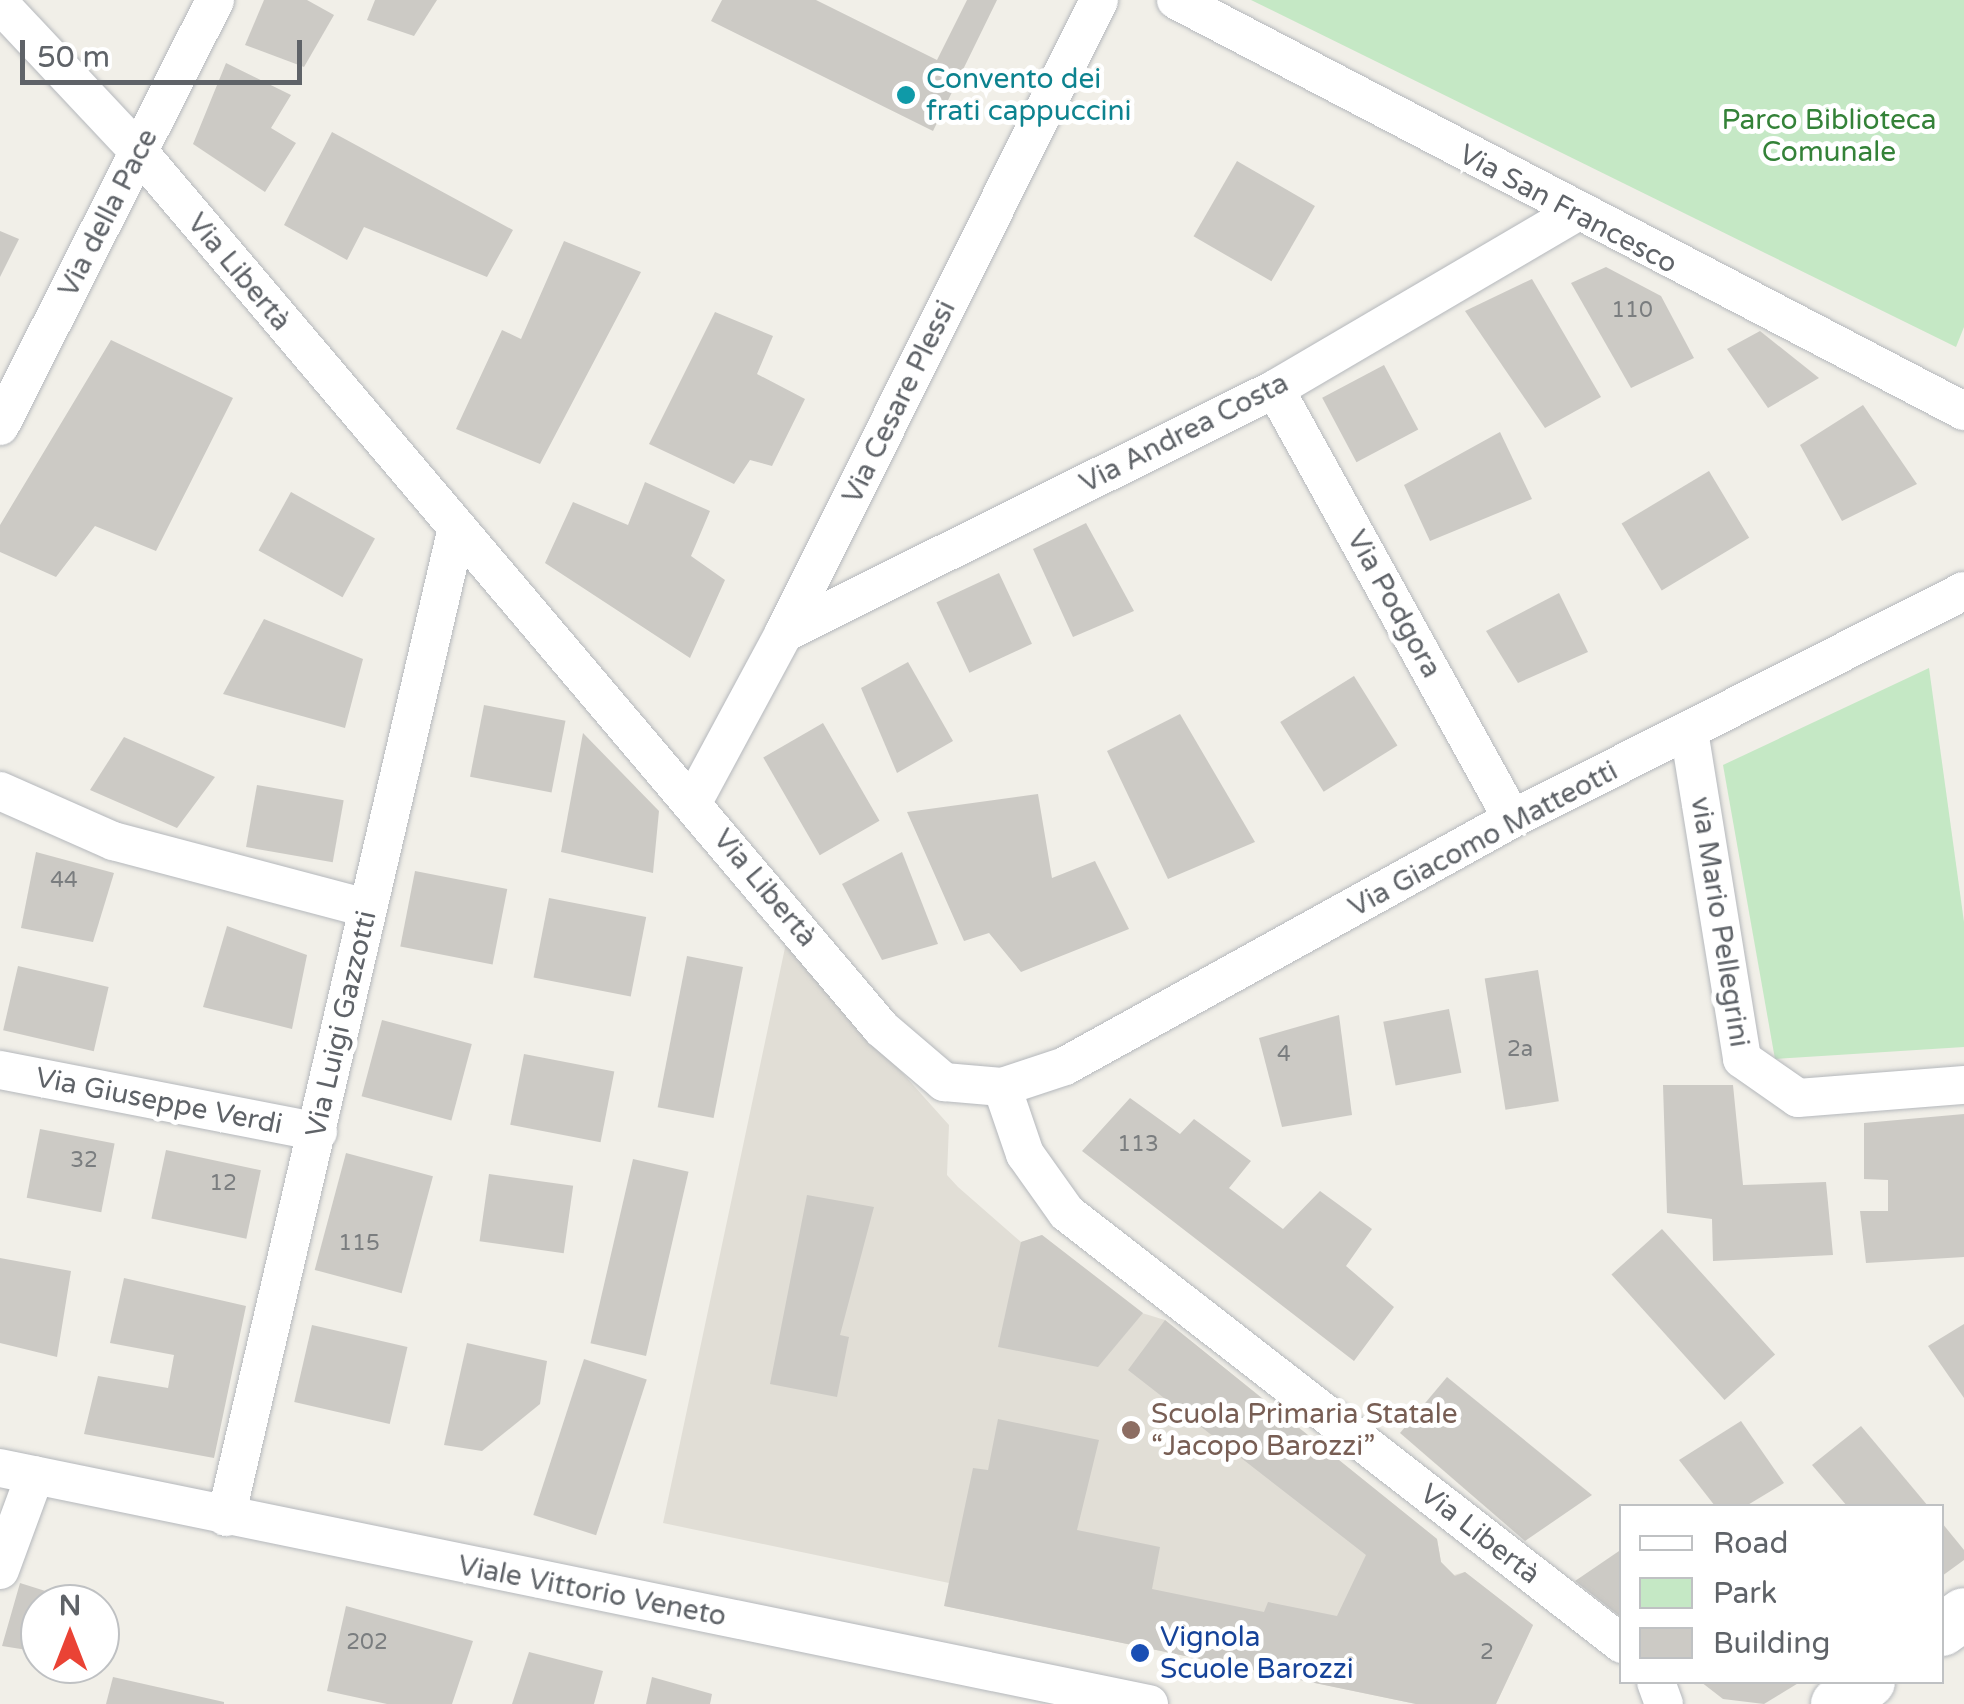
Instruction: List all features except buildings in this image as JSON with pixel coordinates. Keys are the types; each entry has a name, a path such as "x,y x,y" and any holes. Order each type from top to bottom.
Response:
{"main road":[{"path":"1838,1704 1866,1684"}],"street":[{"name":"Via della Pace","path":"4,410 215,0"},
{"name":"Via Cesare Plessi","path":"692,802 784,633 1099,0"},
{"name":"Via San Francesco","path":"1176,0 1574,213 1964,411"},
{"name":"Via Libertà","path":"0,4 139,152 456,532 904,1052 944,1082 1002,1087 1025,1154 1067,1213 1619,1642"},
{"name":"Via Andrea Costa","path":"784,633 1275,389 1574,213"},
{"name":"Via Podgora","path":"1275,389 1512,819"},
{"name":"Via Luigi Gazzotti","path":"226,1517 456,532"},
{"name":"Via Giacomo Matteotti","path":"1002,1087 1065,1066 1512,819 1964,590"},
{"name":"via Mario Pellegrini","path":"1689,731 1742,1060 1798,1098 1964,1085"},
{"path":"0,791 113,841 367,908"},
{"name":"Via Giuseppe Verdi","path":"0,1070 318,1132"},
{"name":"Viale Vittorio Veneto","path":"0,1570 17,1472 1149,1704"}],"shaded area":[{"path":"786,943 949,1125 947,1175 958,1187 1021,1242 1042,1235 1142,1313 1165,1320 1437,1539 1441,1562 1454,1575 1465,1572 1533,1625 1496,1704 1416,1704 945,1606 949,1583 663,1523"}],"green space":[{"name":"Parco Biblioteca Comunale","path":"1251,0 1964,0 1964,327 1956,347"},
{"path":"1929,668 1964,922 1964,1047 1775,1059 1723,765"}],"place":[{"name":"Convento dei frati cappuccini","path":"906,95"},
{"name":"Scuola Primaria Statale “Jacopo Barozzi”","path":"1131,1430"},
{"name":"Vignola Scuole Barozzi","path":"1140,1653"}]}
